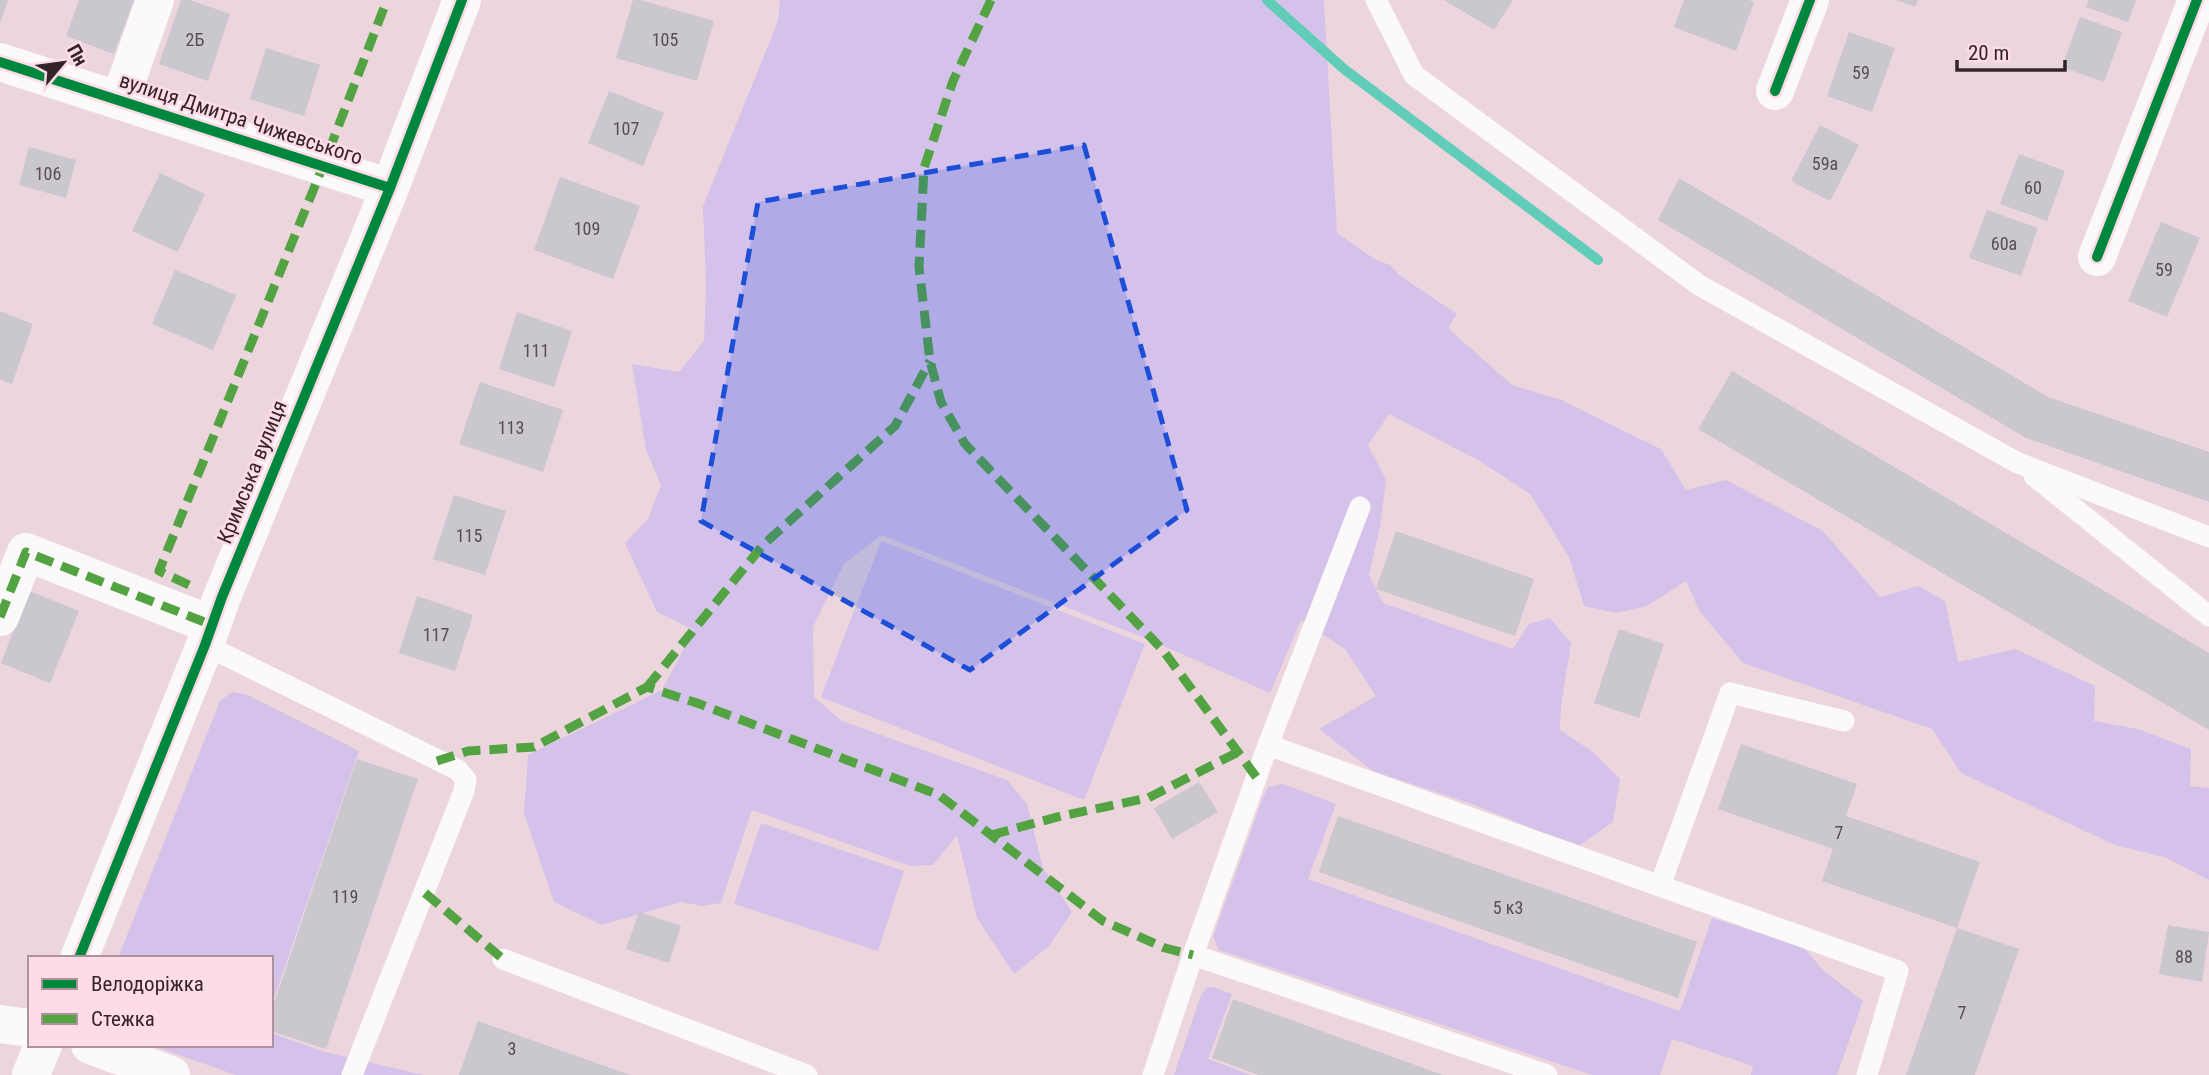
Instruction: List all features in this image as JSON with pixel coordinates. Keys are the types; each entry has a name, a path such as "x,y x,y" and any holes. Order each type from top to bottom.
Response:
{"street":[{"path":"120,100 155,0"},
{"name":"Кримська вулиця","path":"80,956 222,597 390,188 461,0"},
{"path":"1775,91 1810,0"},
{"path":"2097,257 2197,0"},
{"name":"вулиця Дмитра Чижевського","path":"0,62 390,188"},
{"path":"0,617 26,552 208,635"},
{"path":"0,1024 28,1028"},
{"path":"31,1075 42,1047"},
{"path":"95,1047 171,1075"}],"lane":[{"path":"1376,0 1414,75 1699,285 2016,462 2209,537"},
{"path":"2016,462 2209,615"},
{"path":"1153,1075 1268,746 1360,507"},
{"path":"208,635 458,771 466,780 352,1075"},
{"path":"1660,886 1730,693 1844,721"},
{"path":"1268,746 1898,971 1867,1075"},
{"path":"1193,955 1547,1075"},
{"path":"503,959 807,1075"}],"highlighted area":[{"path":"1084,145 1187,510 970,670 701,521 758,202"}],"shaded area":[{"path":"780,0 1324,0 1337,233 1376,260 1390,265 1399,275 1457,314 1448,328 1512,385 1561,400 1661,449 1686,490 1726,480 1823,531 1880,597 1918,586 1945,601 1958,662 2015,649 2095,686 2094,721 2138,729 2191,749 2190,786 2209,788 2209,880 2167,858 2115,845 1961,773 1932,729 1743,663 1700,612 1686,581 1647,606 1616,613 1584,606 1569,557 1530,494 1480,461 1389,414 1368,445 1386,480 1380,527 1369,575 1383,603 1513,649 1529,624 1550,618 1571,643 1560,730 1593,752 1620,779 1613,822 1580,845 1475,805 1373,771 1319,729 1376,696 1345,649 1301,620 1270,693 1150,640 881,535 844,564 813,627 814,697 842,721 1007,780 1027,804 1043,868 1072,912 1049,946 1014,974 977,918 957,835 933,865 910,866 752,810 721,903 702,906 681,902 602,925 554,902 524,814 528,755 662,690 694,630 657,612 625,543 648,519 661,485 646,450 632,364 679,372 704,341 706,285 703,206 778,21"},
{"path":"881,541 1145,644 1084,800 821,697"},
{"path":"232,692 245,694 359,751 273,1001 273,956 119,956 220,701"},
{"path":"1283,784 1336,804 1308,879 1680,1011 1712,918 1803,947 1825,972 1863,1001 1837,1075 1751,1075 1753,1066 1672,1039 1660,1075 1592,1075 1219,950 1213,937 1262,800 1268,787"},
{"path":"761,823 904,871 878,951 734,904"},
{"path":"1213,987 1232,994 1208,1059 1251,1075 1174,1075 1201,995 1206,988"},
{"path":"273,1034 325,1052 423,1075 236,1075 157,1047 273,1047"}],"building":[{"path":"0,0 8,0 0,23"},
{"path":"79,0 134,0 114,54 66,36"},
{"path":"181,0 190,0 230,14 208,81 159,64"},
{"path":"633,0 714,21 697,81 616,58"},
{"path":"1444,0 1513,0 1494,30"},
{"path":"1684,0 1754,2 1736,51 1674,27"},
{"path":"1896,0 1918,0 1915,7"},
{"path":"2089,0 2136,0 2128,22 2086,7"},
{"path":"2080,17 2122,32 2104,82 2062,67"},
{"path":"1849,32 1895,48 1872,112 1827,96"},
{"path":"266,48 320,65 304,116 250,99"},
{"path":"609,91 664,113 643,166 588,143"},
{"path":"1820,125 1859,145 1830,201 1791,181"},
{"path":"29,147 76,160 66,198 19,185"},
{"path":"2019,154 2065,171 2047,221 2000,204"},
{"path":"160,173 205,194 178,252 132,231"},
{"path":"560,177 640,206 613,279 534,250"},
{"path":"1679,178 2048,397 2209,452 2209,502 2026,438 1658,220"},
{"path":"1987,210 2038,228 2021,276 1969,258"},
{"path":"2161,222 2200,238 2167,317 2128,301"},
{"path":"175,270 236,295 213,350 152,324"},
{"path":"0,311 33,324 12,384 0,379"},
{"path":"517,312 572,331 554,387 499,369"},
{"path":"1732,371 2209,653 2209,730 1698,429"},
{"path":"480,382 563,410 543,472 459,444"},
{"path":"454,495 506,511 485,575 433,559"},
{"path":"1396,531 1534,579 1515,636 1376,589"},
{"path":"29,591 79,611 50,683 1,663"},
{"path":"417,596 473,615 455,671 399,653"},
{"path":"1619,629 1664,644 1639,718 1594,703"},
{"path":"1741,744 1857,784 1846,816 1980,862 1957,928 1822,881 1833,849 1718,809"},
{"path":"357,759 418,779 326,1049 273,1032 273,1006"},
{"path":"1199,782 1218,812 1172,839 1154,808"},
{"path":"1338,816 1697,942 1678,998 1319,872"},
{"path":"639,912 681,926 669,963 626,949"},
{"path":"2168,925 2209,932 2202,982 2159,974"},
{"path":"1957,928 2019,949 1975,1075 1906,1075"},
{"path":"1233,999 1443,1075 1259,1075 1212,1058"},
{"path":"478,1021 630,1075 459,1075"}],"waterway":[{"path":"1267,0 1344,69 1598,260"}],"marked path":[{"path":"189,585 159,571 323,166 387,0"},
{"path":"991,0 953,81 924,168 919,267 930,361 941,402 965,444 1162,649 1257,778"},
{"path":"647,687 763,545 895,426 930,361"},
{"path":"0,617 26,552 212,625"},
{"path":"437,761 468,751 534,747 647,687 697,703 939,795 1103,921 1165,948 1193,955"},
{"path":"991,835 1061,816 1148,798 1238,752"},
{"path":"425,893 503,959"}],"cycle path":[{"path":"80,956 222,597 390,188 462,0"},
{"path":"1775,91 1810,0"},
{"path":"2097,257 2197,0"},
{"path":"0,62 390,188"}]}
